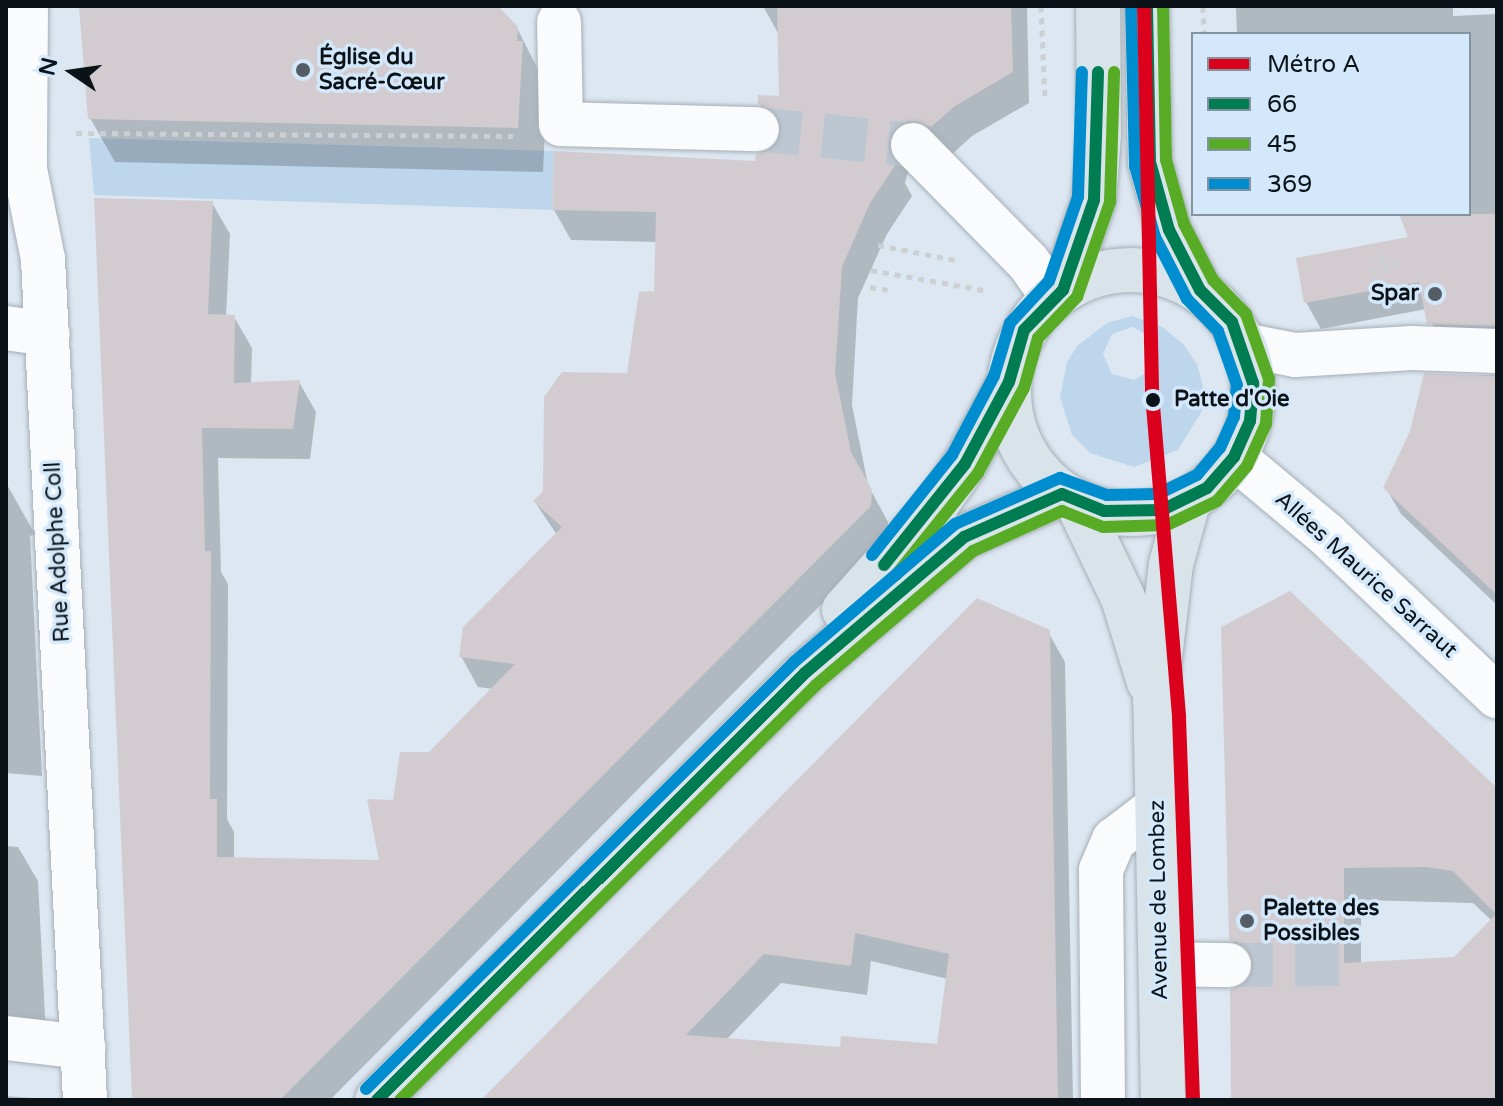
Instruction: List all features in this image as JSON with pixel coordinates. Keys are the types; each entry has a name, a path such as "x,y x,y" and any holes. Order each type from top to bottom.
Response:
{"main road":[{"path":"1058,293 1094,200 1099,135 1098,6"},
{"path":"1009,382 1010,414 1020,445 1038,472 1069,498 1134,514 1189,499 1222,474 1234,457 1250,421 1253,383 1244,345 1232,322 1200,290 1169,230 1150,162 1147,6"},
{"path":"805,673 826,631 933,510 965,464 1009,382 1024,330 1058,293 1094,274 1128,269 1162,273 1200,290"},
{"path":"377,1100 805,673 964,537 1069,498"},
{"name":"Avenue de Lombez","path":"1069,498 1123,598 1155,700"},
{"name":"Avenue de Lombez","path":"1163,1100 1155,700 1171,564 1189,499"}],"street":[{"name":"Rue Adolphe Coll","path":"26,6 25,169 43,259 27,331 85,1100"},
{"path":"559,22 561,124 757,129"},
{"path":"913,145 1058,293"},
{"path":"1244,345 1295,355 1412,348 1497,351"},
{"name":"Allées Maurice Sarraut","path":"1234,457 1326,534 1497,696"},
{"path":"1103,1100 1101,870 1114,840 1157,807"},
{"path":"1162,964 1229,965"},
{"path":"6,1038 83,1047"}],"path":[{"path":"1203,6 1204,32"},
{"path":"71,135 87,130 511,136 544,133 561,124"},
{"path":"878,245 956,260"},
{"path":"1368,256 1397,263"},
{"path":"1371,268 1397,263"},
{"path":"1372,278 1397,263"},
{"path":"871,270 993,291"},
{"path":"870,287 888,290"}],"shaded area":[{"path":"89,138 554,151 552,210 94,195"},
{"path":"1132,316 1162,327 1184,345 1197,364 1203,387 1202,411 1178,450 1134,467 1090,453 1072,435 1060,397 1067,362 1077,346 1107,323","holes":["1132,327 1152,337 1156,348 1152,369 1134,380 1112,374 1103,354 1112,334"]}],"building":[{"name":"Église du Sacré-Cœur","path":"79,6 498,6 518,27 517,41 523,41 518,128 88,119"},
{"path":"777,6 1011,6 1013,72 955,106 931,127 908,121 895,128 889,150 896,164 870,203 842,267 835,373 851,452 872,490 871,506 280,1100 132,1100 94,198 213,201 208,314 235,315 234,383 300,380 293,429 202,428 205,551 211,551 210,799 217,799 217,857 379,860 367,799 393,800 400,752 429,752 515,664 459,657 463,627 562,527 533,501 543,491 544,397 562,372 627,373 639,292 654,291 656,212 552,210 554,151 755,161 756,154 778,143 782,130 778,116 758,104 758,95 779,96"},
{"path":"1497,214 1497,326 1427,324 1419,282 1304,303 1296,258 1408,237 1400,216"},
{"path":"1424,373 1497,376 1497,595 1383,488 1410,431"},
{"path":"1290,591 1497,788 1497,1100 1231,1100 1230,990 1250,978 1254,965 1242,944 1229,940 1221,627","holes":["1426,867 1453,871 1496,914 1454,957 1344,963 1344,868"]},
{"path":"977,598 1050,630 1058,1100 481,1100","holes":["855,933 949,954 937,1044 841,1036 840,1047 686,1035 764,954 851,966"]}],"tunnel":[{"path":"757,129 913,145"},
{"path":"1229,965 1344,964"}],"metro line":[{"name":"A","path":"1144,6 1152,394 1179,718 1193,1100"}],"transit line":[{"name":"369","path":"366,1089 794,662 955,524 1060,478 1107,495 1158,494 1197,475 1220,448 1234,417 1237,385 1218,331 1187,299 1155,237 1135,166 1131,6"},
{"name":"66","path":"377,1100 805,673 964,537 1062,494 1104,511 1162,510 1207,488 1234,457 1250,421 1253,383 1232,322 1200,290 1169,230 1150,162 1147,6"},
{"name":"45","path":"400,1100 816,685 973,551 1062,511 1103,527 1167,525 1217,501 1247,466 1266,424 1269,379 1246,314 1213,280 1184,224 1166,160 1163,6"},
{"name":"369","path":"872,555 952,455 994,376 1010,323 1049,281 1078,197 1082,72"},
{"name":"66","path":"884,565 965,464 1009,382 1024,330 1063,290 1094,200 1098,72"},
{"name":"45","path":"896,575 978,473 1024,388 1038,338 1077,297 1110,202 1114,72"}],"place":[{"name":"Église du Sacré-Cœur","path":"303,70"},
{"name":"Spar","path":"1435,294"},
{"name":"Patte d'Oie","path":"1153,400"},
{"name":"Palette des Possibles","path":"1247,921"}]}
